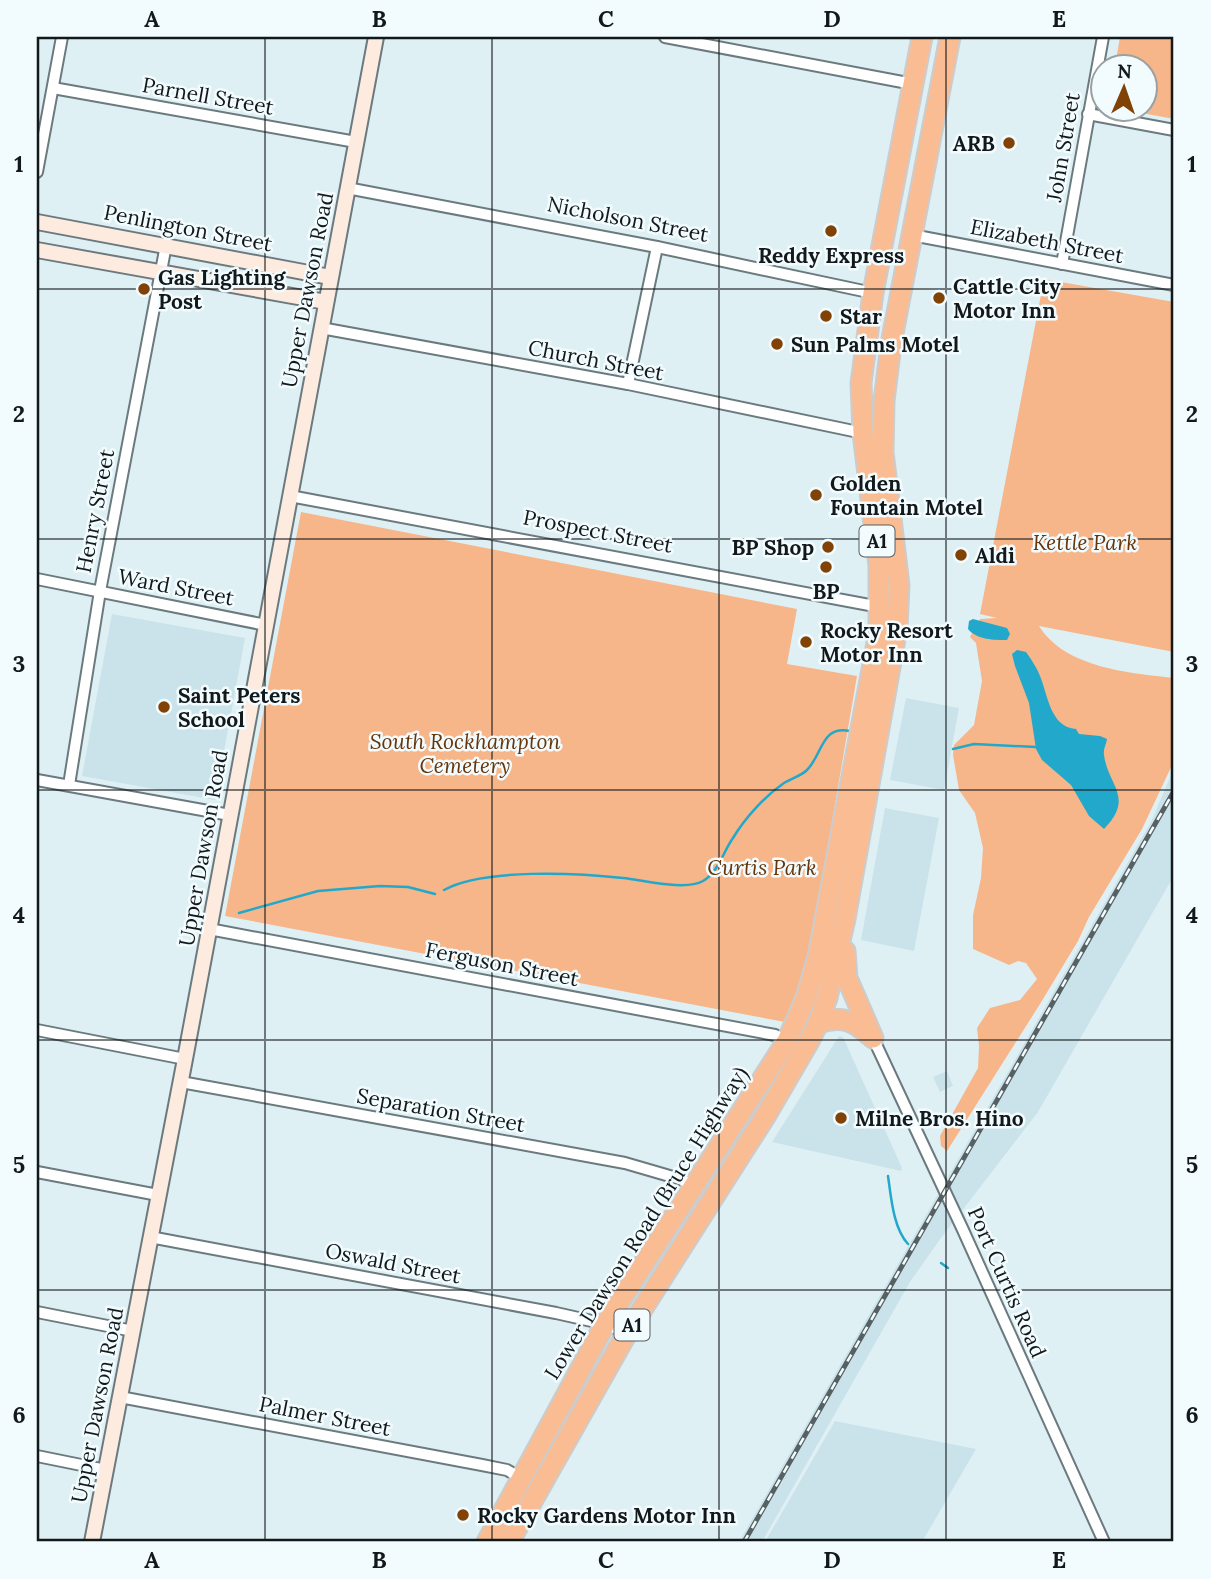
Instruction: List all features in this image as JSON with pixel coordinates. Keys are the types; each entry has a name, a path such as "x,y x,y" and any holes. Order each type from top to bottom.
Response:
{"highway":[{"name":"A1","path":"787,1041 806,998 818,957 875,657 890,609 877,542 863,433 861,383 873,293 922,37"},
{"name":"A1","path":"818,1023 832,978 845,919 887,695 890,609 898,562 882,433 891,344 950,37"},
{"name":"Nicholson Street","path":"873,293 900,299"},
{"path":"845,919 847,978 873,1038"},
{"path":"818,1023 832,1019 849,1020 873,1038"},
{"name":"Lower Dawson Road (Bruce Highway)","path":"509,1542 627,1333 744,1150 818,1023"},
{"name":"Lower Dawson Road (Bruce Highway)","path":"486,1542 605,1324 787,1041"}],"street":[{"path":"37,172 62,37"},
{"name":"Upper Dawson Road","path":"92,1542 181,1082 376,37"},
{"path":"665,37 913,84"},
{"name":"Parnell Street","path":"53,88 356,142"},
{"name":"John Street","path":"1062,264 1088,114"},
{"path":"1131,122 1174,130"},
{"name":"Nicholson Street","path":"347,188 657,247 873,293"},
{"name":"Penlington Street","path":"37,222 330,277"},
{"name":"Elizabeth Street","path":"912,234 1174,285"},
{"name":"Henry Street","path":"69,785 100,592 166,245"},
{"path":"628,384 657,247"},
{"path":"37,250 326,302"},
{"name":"Church Street","path":"321,328 628,384 863,433"},
{"name":"Prospect Street","path":"290,496 890,609"},
{"name":"Ward Street","path":"37,579 265,625"},
{"path":"37,780 230,815"},
{"name":"Ferguson Street","path":"209,929 763,1033 787,1041"},
{"path":"37,1030 185,1059"},
{"name":"Port Curtis Road","path":"873,1038 1104,1542"},
{"name":"Separation Street","path":"181,1082 625,1163 692,1185"},
{"path":"37,1172 158,1195"},
{"name":"Oswald Street","path":"150,1237 556,1312 605,1324 627,1333"},
{"path":"37,1312 133,1331"},
{"path":"1040,1401 1052,1396"},
{"name":"Palmer Street","path":"120,1397 507,1470 521,1478"},
{"path":"37,1456 106,1469"}],"shaded area":[{"name":"Saint Peters School","path":"112,614 245,638 215,800 82,776"},
{"path":"906,698 959,708 944,790 890,780"},
{"path":"1174,768 1174,880 1172,879 1038,1112 910,1282 762,1542 739,1542 1151,822"},
{"path":"885,808 939,818 914,951 861,940"},
{"path":"839,1036 843,1037 902,1168 901,1171 772,1142"},
{"path":"947,1071 953,1086 940,1092 933,1077"},
{"path":"835,1421 976,1449 922,1542 765,1542"}],"green space":[{"path":"1120,37 1174,37 1174,119 1158,116 1158,52 1117,52"},
{"name":"Kettle Park","path":"1044,279 1174,302 1174,652 1039,626 1050,640 1082,660 1138,674 1174,678 1174,761 1142,829 1089,917 1078,941 947,1151 941,1146 940,1136 978,1068 977,1028 990,1008 1020,1000 1037,979 1026,963 1018,961 1009,965 973,949 973,915 981,878 983,848 975,813 959,790 953,755 954,745 974,725 982,681 976,643 970,637 980,619 997,618 980,614"},
{"name":"South Rockhampton Cemetery","path":"301,512 797,609 787,664 857,676 807,968 785,1022 225,916"}],"water":[{"path":"973,619 1007,628 1010,634 1007,640 986,639 972,633 968,629 969,621"},
{"path":"1017,650 1026,652 1034,664 1051,709 1061,723 1076,729 1079,734 1107,739 1104,749 1106,766 1119,800 1113,818 1104,829 1089,816 1071,785 1042,760 1036,749 1029,703 1012,654"}],"waterway":[{"path":"444,890 482,878 531,874 604,876 675,885 703,881 717,867 729,843 749,815 777,788 807,770 828,736 840,730 850,731"},
{"path":"953,749 974,744 1036,747"},
{"path":"239,913 318,891 380,886 408,887 435,894"},
{"path":"888,1176 896,1221 908,1244"},
{"path":"941,1263 948,1268"}],"railway":[{"path":"744,1542 1174,791"}],"place":[{"name":"ARB","path":"1009,143"},
{"name":"Reddy Express","path":"831,231"},
{"name":"Gas Lighting Post","path":"144,289"},
{"name":"Cattle City Motor Inn","path":"939,298"},
{"name":"Star","path":"826,316"},
{"name":"Sun Palms Motel","path":"777,344"},
{"name":"Golden Fountain Motel","path":"816,495"},
{"name":"BP Shop","path":"828,547"},
{"name":"Aldi","path":"961,555"},
{"name":"BP","path":"826,567"},
{"name":"Rocky Resort Motor Inn","path":"806,642"},
{"name":"Saint Peters School","path":"164,707"},
{"name":"Milne Bros. Hino","path":"841,1118"},
{"name":"Rocky Gardens Motor Inn","path":"463,1515"}],"park label":[{"name":"Curtis Park","path":"762,867"}]}
